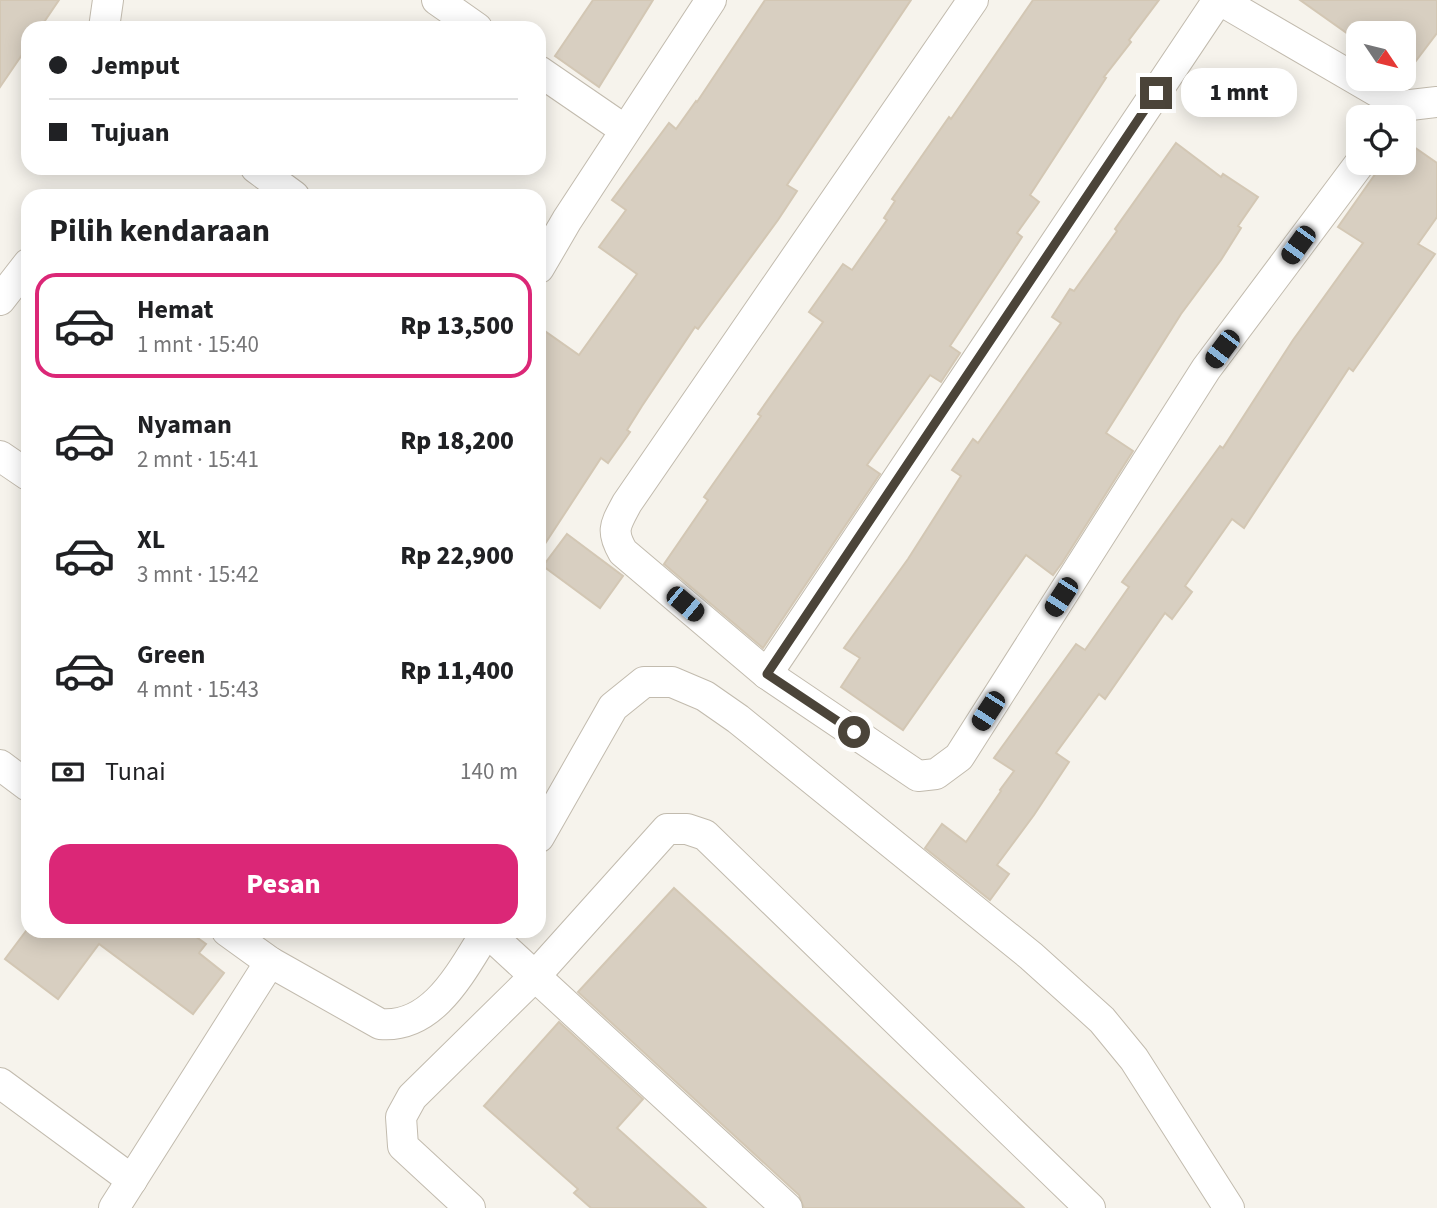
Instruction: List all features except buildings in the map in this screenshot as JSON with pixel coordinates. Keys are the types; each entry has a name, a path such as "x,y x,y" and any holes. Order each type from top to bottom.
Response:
{"street":[{"path":"105,21 108,0"},
{"path":"436,0 467,21"},
{"path":"546,257 711,0"},
{"path":"973,0 627,503 615,526 616,540 623,552 767,674 918,776 936,774 959,757 1206,369 1351,175"},
{"path":"767,674 1219,0 1387,105"},
{"path":"546,76 625,130"},
{"path":"1416,107 1437,102"},
{"path":"266,175 284,189"},
{"path":"0,300 21,273"},
{"path":"0,456 21,470"},
{"path":"546,825 613,707 644,682 672,682 705,696 738,719 971,906 1102,1020 1134,1059 1229,1208"},
{"path":"0,765 21,781"},
{"path":"470,1208 403,1146 401,1117 412,1097 535,976 667,829 687,829 705,835 1090,1208"},
{"path":"237,938 270,962 380,1024 395,1025 433,1007 451,986 482,938"},
{"path":"494,938 787,1208"},
{"path":"114,1208 270,962"},
{"path":"0,1083 132,1180"}],"route":[{"path":"854,732 767,674 1156,93"}]}
